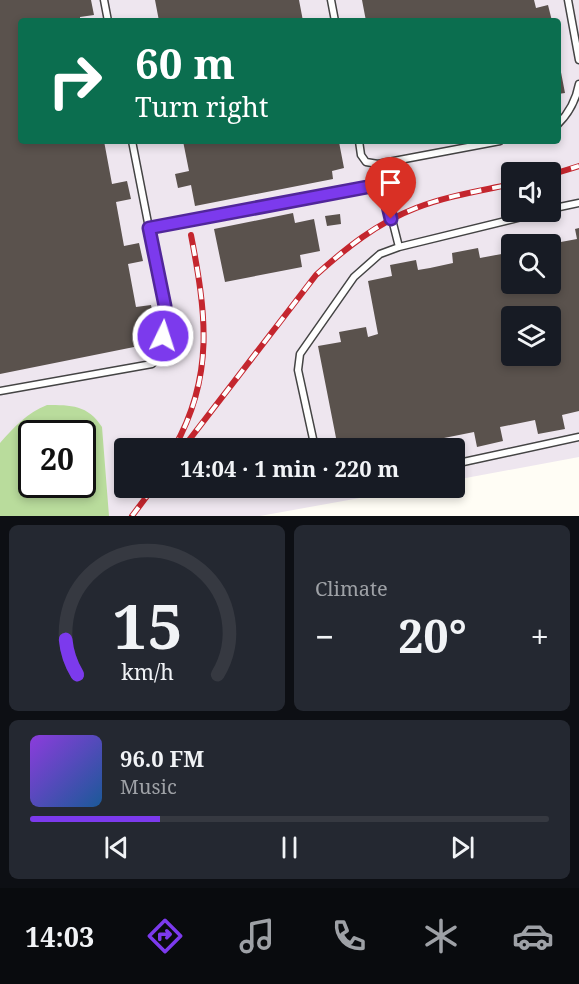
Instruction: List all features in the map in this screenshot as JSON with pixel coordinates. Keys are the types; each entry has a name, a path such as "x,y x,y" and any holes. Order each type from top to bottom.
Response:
{"lane":[{"path":"104,0 107,18"},
{"path":"331,0 334,18"},
{"path":"568,0 579,60"},
{"path":"561,120 570,109 579,84"},
{"path":"0,391 152,364 162,356 165,306 133,144"},
{"path":"359,144 361,155 366,162 378,164 484,144"},
{"path":"378,164 399,247"},
{"path":"149,228 383,184"},
{"path":"561,207 579,203"},
{"path":"313,438 298,370 300,354 354,278 380,254 399,247 501,222"},
{"path":"465,462 579,437"}],"shaded area":[{"path":"0,0 579,0 579,457 465,478 465,438 114,438 114,498 360,498 260,516 62,516 0,492"}],"green space":[{"path":"47,405 64,405 85,410 97,420 102,427 109,516 0,516 0,443 18,424 18,498 96,498 96,420 22,420"}],"building":[{"path":"0,0 91,0 94,15 80,18 18,18 18,144 105,144 112,184 127,181 131,199 116,202 124,246 139,243 143,261 128,264 136,307 151,305 155,323 140,325 144,345 0,374"},
{"path":"155,0 299,0 302,18 158,18"},
{"path":"362,0 534,0 536,8 548,5 551,18 365,18"},
{"path":"561,72 565,93 561,94"},
{"path":"184,144 339,144 344,168 332,171 333,179 195,206 191,185 178,188 175,174 189,171"},
{"path":"293,213 295,223 314,219 320,251 300,255 302,267 225,282 214,229"},
{"path":"340,214 341,224 327,226 325,216"},
{"path":"579,228 579,411 562,415 565,429 538,434 535,420 500,427 503,441 477,447 474,432 444,438 336,438 318,346 341,342 339,332 366,327 368,337 378,334 368,281 392,276 390,265 416,260 418,270 430,268 453,263 452,253 478,248 480,258 501,254 501,294 561,294 561,242 577,239 575,229"}],"railway":[{"path":"561,172 579,166"},
{"path":"191,438 316,275 339,255 388,221 416,208 451,197 501,186"},
{"path":"179,438 196,395 204,343 200,291 191,235"},
{"path":"132,516 146,498"}],"route":[{"path":"163,336 165,306 149,228 383,184 391,219"}]}
